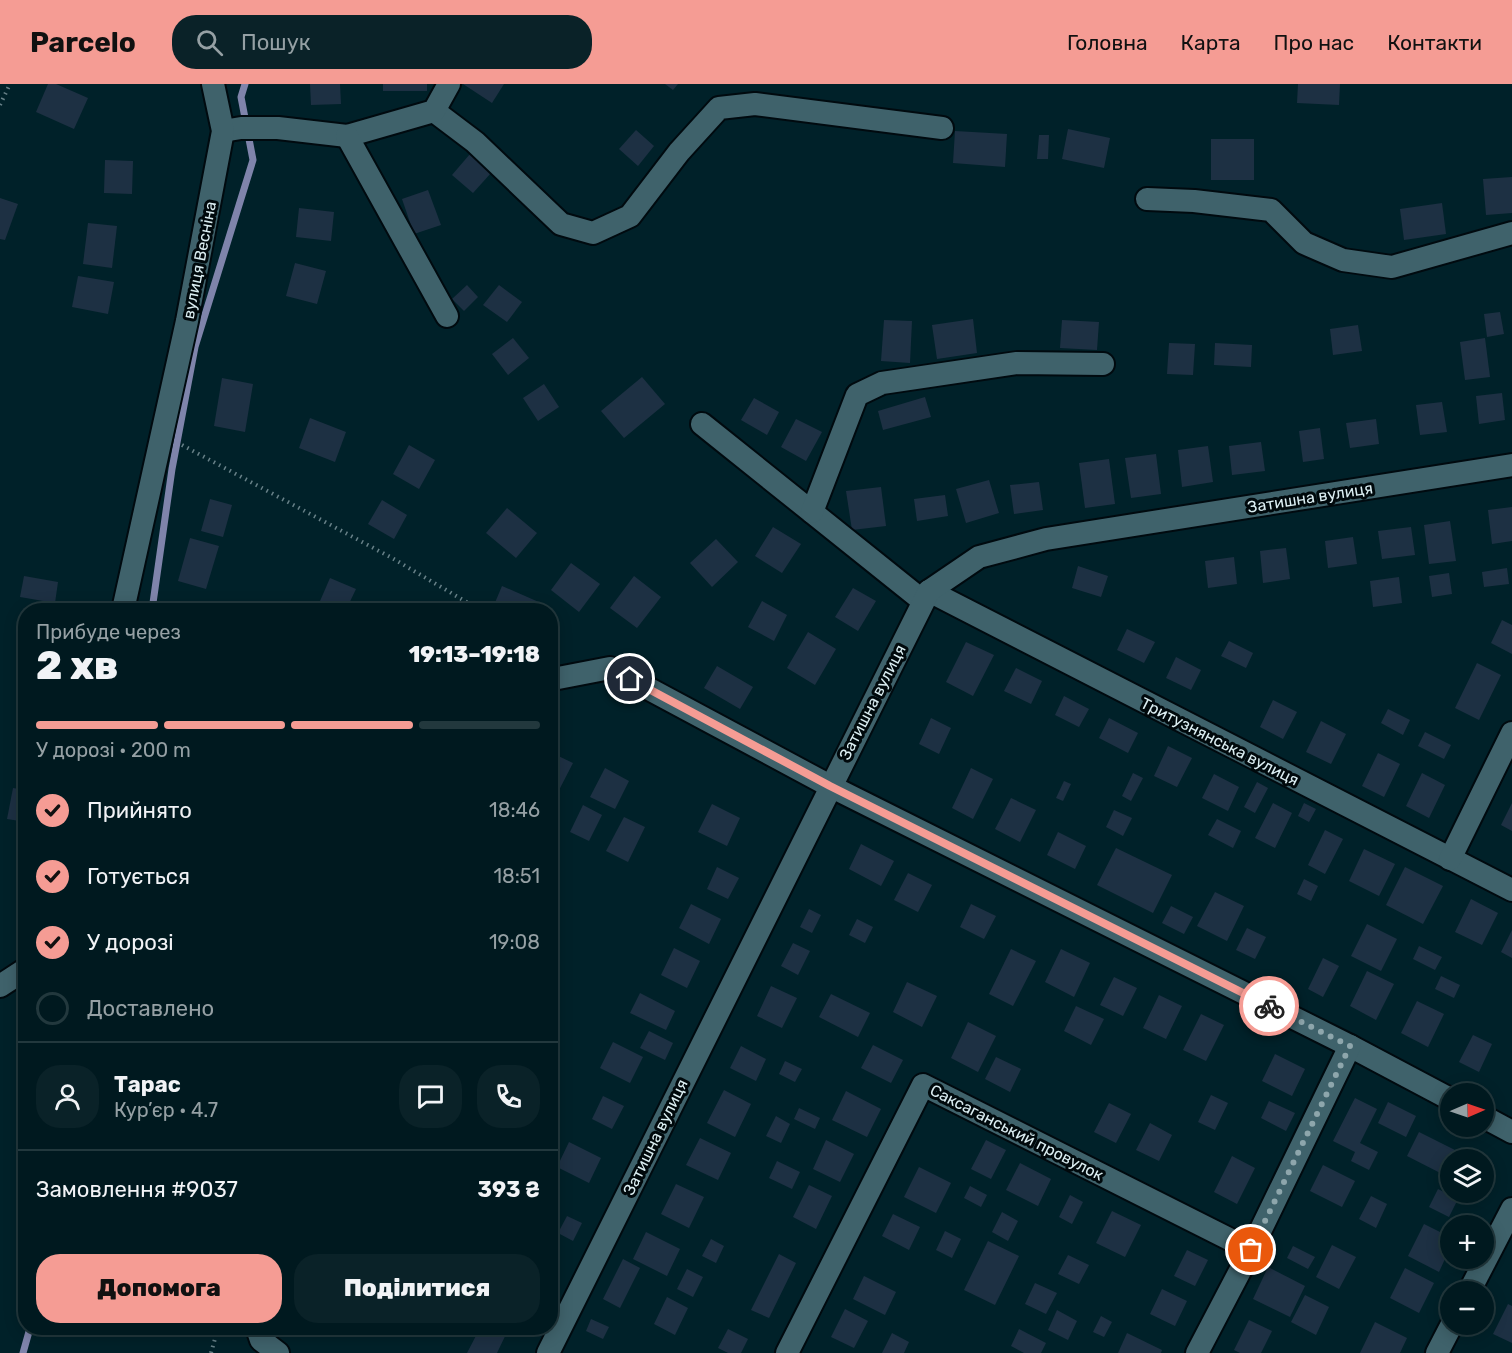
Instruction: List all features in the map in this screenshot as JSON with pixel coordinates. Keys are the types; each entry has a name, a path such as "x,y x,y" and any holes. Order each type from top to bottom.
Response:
{"street":[{"name":"вулиця Весніна","path":"125,603 232,130 213,84"},
{"path":"232,130 278,128 347,136 434,111 449,84"},
{"path":"434,111 475,142 561,224 593,233 630,216 718,108 755,104 942,128"},
{"path":"347,136 447,316"},
{"path":"1147,199 1194,201 1271,210 1304,243 1343,260 1392,267 1512,233"},
{"path":"812,512 857,395 882,383 1017,363 1103,364"},
{"name":"Тритузнянська вулиця","path":"702,424 812,512 926,596 1512,890"},
{"name":"Затишна вулиця","path":"558,1333 926,596 979,557 1046,539 1512,465"},
{"path":"558,678 610,668 830,786 1350,1046 1440,1094"},
{"path":"1450,859 1512,733"},
{"path":"0,986 18,974"},
{"path":"1197,1353 1251,1250 1350,1046"},
{"name":"Саксаганський провулок","path":"787,1353 923,1085 1251,1250"},
{"path":"1494,1122 1512,1132"},
{"path":"1475,1281 1512,1209"},
{"path":"259,1335 261,1340 278,1353"},
{"name":"Затишна вулиця","path":"548,1353 557,1335"},
{"path":"1437,1353 1446,1335"}],"path":[{"path":"0,105 10,84"},
{"path":"192,450 392,558 468,603"},
{"path":"211,1353 216,1335"}],"building":[{"path":"48,84 56,84 88,98 74,129 36,112"},
{"path":"310,84 340,84 341,104 311,105"},
{"path":"383,84 427,84 427,91 383,91"},
{"path":"463,84 504,84 492,103"},
{"path":"665,84 678,84 673,90"},
{"path":"1298,84 1340,84 1339,105 1297,103"},
{"path":"1068,129 1110,138 1104,168 1062,159"},
{"path":"636,130 654,146 638,166 619,149"},
{"path":"955,131 1007,134 1005,167 953,163"},
{"path":"1039,135 1049,135 1048,159 1037,159"},
{"path":"1211,139 1254,139 1254,180 1211,180"},
{"path":"470,154 491,173 473,193 452,175"},
{"path":"105,160 133,161 132,194 104,193"},
{"path":"1512,177 1512,213 1486,215 1483,179"},
{"path":"428,190 441,225 414,234 402,199"},
{"path":"0,198 18,204 5,240 0,239"},
{"path":"1442,203 1446,234 1404,240 1400,209"},
{"path":"299,208 334,212 331,241 296,237"},
{"path":"88,223 117,226 112,268 83,264"},
{"path":"295,263 326,271 317,304 286,296"},
{"path":"78,276 114,282 108,314 72,307"},
{"path":"467,285 478,297 464,311 452,299"},
{"path":"499,285 522,302 507,322 483,305"},
{"path":"1500,312 1504,334 1487,337 1484,314"},
{"path":"973,319 977,353 937,359 932,325"},
{"path":"884,320 912,321 910,363 881,361"},
{"path":"1062,320 1099,322 1097,350 1060,348"},
{"path":"1358,325 1362,351 1333,355 1330,329"},
{"path":"513,338 529,358 508,375 492,354"},
{"path":"1485,338 1490,377 1465,380 1460,342"},
{"path":"1169,343 1195,344 1193,375 1167,374"},
{"path":"1215,343 1252,345 1251,367 1214,365"},
{"path":"642,377 665,404 624,438 601,411"},
{"path":"222,378 253,384 245,432 214,426"},
{"path":"544,384 559,407 538,421 523,398"},
{"path":"1502,393 1505,420 1479,424 1476,396"},
{"path":"925,397 931,417 883,430 878,411"},
{"path":"754,398 779,412 767,435 741,420"},
{"path":"1442,402 1447,432 1420,435 1416,405"},
{"path":"310,418 346,432 335,462 299,448"},
{"path":"796,419 822,432 806,461 781,447"},
{"path":"1376,419 1379,444 1350,448 1346,423"},
{"path":"1320,428 1324,459 1303,462 1299,431"},
{"path":"1261,442 1265,471 1232,475 1229,446"},
{"path":"409,445 435,460 419,489 393,474"},
{"path":"1208,446 1213,482 1182,487 1178,450"},
{"path":"1156,454 1161,494 1131,498 1125,458"},
{"path":"1109,459 1115,504 1085,508 1079,463"},
{"path":"989,480 999,513 966,523 956,489"},
{"path":"1039,482 1043,510 1014,514 1010,485"},
{"path":"881,487 886,526 852,530 846,491"},
{"path":"945,495 948,516 917,521 914,499"},
{"path":"210,499 232,505 223,537 201,531"},
{"path":"382,500 407,515 394,539 368,524"},
{"path":"1512,507 1512,541 1492,544 1488,510"},
{"path":"507,508 537,533 516,558 486,533"},
{"path":"1450,521 1456,561 1429,564 1424,525"},
{"path":"773,527 801,544 782,573 755,556"},
{"path":"1411,527 1415,555 1382,559 1378,531"},
{"path":"1353,537 1357,564 1328,568 1325,541"},
{"path":"190,538 219,546 206,589 178,581"},
{"path":"716,539 738,562 712,587 690,563"},
{"path":"1286,548 1290,579 1263,583 1260,551"},
{"path":"1234,557 1237,584 1208,588 1205,561"},
{"path":"571,563 600,584 579,612 551,590"},
{"path":"1078,566 1108,576 1101,597 1072,588"},
{"path":"1507,568 1509,584 1484,587 1482,572"},
{"path":"1449,573 1452,594 1432,597 1429,576"},
{"path":"24,576 58,582 55,603 20,597"},
{"path":"634,576 661,597 637,628 610,608"},
{"path":"1399,577 1402,603 1373,607 1370,581"},
{"path":"330,578 356,589 349,603 319,603"},
{"path":"502,586 541,603 495,603"},
{"path":"853,588 876,601 858,631 835,617"},
{"path":"762,601 787,615 774,641 748,627"},
{"path":"1502,620 1512,625 1512,654 1491,643"},
{"path":"1127,629 1155,642 1144,663 1117,650"},
{"path":"808,632 836,649 815,685 787,668"},
{"path":"1229,641 1253,653 1246,668 1221,656"},
{"path":"966,642 994,655 973,696 946,682"},
{"path":"1176,657 1201,670 1191,690 1166,678"},
{"path":"1477,663 1501,675 1479,720 1455,708"},
{"path":"717,666 753,687 740,709 704,688"},
{"path":"1016,668 1042,681 1031,704 1004,691"},
{"path":"1064,696 1089,709 1079,727 1055,715"},
{"path":"1273,700 1297,712 1283,739 1260,727"},
{"path":"1388,709 1410,720 1403,735 1381,723"},
{"path":"931,718 951,728 939,754 919,744"},
{"path":"1109,718 1138,733 1128,753 1099,738"},
{"path":"1321,721 1346,734 1331,764 1306,752"},
{"path":"1425,732 1451,745 1444,759 1418,746"},
{"path":"1168,746 1192,758 1177,787 1154,776"},
{"path":"1378,753 1400,764 1384,797 1362,786"},
{"path":"558,756 573,763 558,792"},
{"path":"605,768 629,781 615,809 590,797"},
{"path":"971,768 993,779 973,819 952,808"},
{"path":"1133,773 1143,778 1131,801 1122,796"},
{"path":"1422,773 1445,785 1429,818 1406,806"},
{"path":"1214,774 1239,787 1228,811 1202,798"},
{"path":"1064,781 1071,784 1063,801 1056,798"},
{"path":"1257,782 1268,788 1255,813 1244,807"},
{"path":"13,788 18,789 18,821 7,819"},
{"path":"1011,798 1036,810 1020,842 995,829"},
{"path":"1273,803 1292,813 1275,848 1255,838"},
{"path":"1304,803 1316,809 1309,822 1298,816"},
{"path":"1512,803 1512,831 1501,825"},
{"path":"712,804 740,818 727,846 698,832"},
{"path":"583,805 602,815 589,841 570,832"},
{"path":"1114,810 1132,818 1123,836 1106,827"},
{"path":"624,817 645,827 628,862 606,851"},
{"path":"1217,819 1241,831 1233,848 1208,835"},
{"path":"1325,830 1343,839 1325,874 1308,865"},
{"path":"1058,832 1086,846 1075,869 1047,855"},
{"path":"861,844 894,861 881,886 849,869"},
{"path":"1116,848 1172,875 1153,913 1097,885"},
{"path":"1364,849 1395,864 1379,896 1349,881"},
{"path":"717,867 739,878 728,899 707,889"},
{"path":"1405,867 1443,886 1423,924 1386,905"},
{"path":"908,873 932,885 918,912 894,900"},
{"path":"1304,879 1318,886 1311,901 1297,894"},
{"path":"1215,892 1244,906 1227,941 1197,926"},
{"path":"1471,899 1498,913 1482,945 1455,932"},
{"path":"691,904 721,919 709,944 679,928"},
{"path":"971,904 996,916 984,939 960,927"},
{"path":"1171,906 1193,917 1184,934 1162,923"},
{"path":"809,909 821,915 812,933 800,927"},
{"path":"857,919 873,927 865,943 849,935"},
{"path":"1367,924 1397,939 1381,971 1351,956"},
{"path":"1247,928 1266,937 1255,959 1236,950"},
{"path":"1512,930 1512,958 1501,952"},
{"path":"793,943 810,951 798,975 781,966"},
{"path":"1419,946 1442,957 1435,970 1413,959"},
{"path":"674,948 700,961 687,988 661,975"},
{"path":"1011,949 1036,961 1013,1006 989,994"},
{"path":"1061,949 1090,963 1074,997 1045,982"},
{"path":"1323,958 1339,966 1323,997 1308,989"},
{"path":"1367,971 1394,984 1376,1020 1350,1006"},
{"path":"1441,976 1460,985 1454,998 1435,989"},
{"path":"1114,977 1137,988 1123,1016 1100,1005"},
{"path":"907,982 937,996 922,1027 893,1012"},
{"path":"771,986 797,998 782,1028 757,1016"},
{"path":"640,993 675,1011 666,1030 630,1013"},
{"path":"831,994 870,1013 858,1037 819,1017"},
{"path":"1159,995 1182,1006 1166,1039 1143,1028"},
{"path":"1417,1001 1444,1014 1428,1047 1401,1033"},
{"path":"1076,1006 1104,1019 1091,1045 1064,1031"},
{"path":"1201,1014 1224,1025 1206,1061 1183,1050"},
{"path":"968,1022 996,1036 978,1072 951,1058"},
{"path":"649,1031 673,1043 665,1060 640,1048"},
{"path":"1473,1035 1492,1044 1479,1072 1459,1062"},
{"path":"613,1042 643,1057 630,1083 600,1068"},
{"path":"873,1045 903,1060 891,1083 861,1068"},
{"path":"741,1046 766,1059 756,1081 730,1068"},
{"path":"1275,1054 1305,1069 1292,1096 1262,1081"},
{"path":"996,1057 1021,1069 1010,1092 985,1079"},
{"path":"785,1061 802,1069 795,1082 779,1074"},
{"path":"724,1090 751,1104 735,1137 707,1123"},
{"path":"846,1091 881,1109 867,1137 832,1120"},
{"path":"1211,1095 1228,1103 1215,1130 1198,1122"},
{"path":"603,1096 624,1106 612,1129 592,1119"},
{"path":"1355,1098 1377,1109 1360,1143 1378,1152 1369,1170 1351,1161 1355,1152 1333,1141"},
{"path":"1269,1101 1295,1113 1286,1131 1261,1118"},
{"path":"1388,1102 1416,1116 1406,1137 1378,1123"},
{"path":"1109,1103 1131,1114 1116,1143 1094,1132"},
{"path":"799,1108 820,1118 815,1129 794,1119"},
{"path":"776,1116 790,1124 781,1143 766,1136"},
{"path":"1150,1123 1172,1135 1159,1161 1136,1150"},
{"path":"1419,1132 1453,1149 1440,1149 1440,1173 1407,1156"},
{"path":"700,1138 731,1153 718,1180 686,1165"},
{"path":"826,1140 854,1154 840,1182 813,1169"},
{"path":"986,1140 1006,1150 991,1179 971,1169"},
{"path":"569,1142 601,1158 589,1183 558,1168"},
{"path":"1232,1156 1255,1168 1237,1204 1214,1192"},
{"path":"777,1161 800,1172 792,1189 769,1178"},
{"path":"1020,1163 1051,1179 1038,1206 1006,1190"},
{"path":"1323,1165 1355,1181 1342,1207 1310,1191"},
{"path":"919,1167 951,1183 936,1213 904,1197"},
{"path":"676,1184 704,1197 689,1228 661,1214"},
{"path":"809,1185 832,1196 816,1229 793,1217"},
{"path":"970,1186 987,1195 981,1207 964,1198"},
{"path":"1438,1189 1440,1190 1440,1203 1456,1203 1450,1215 1429,1207"},
{"path":"1070,1195 1083,1202 1072,1224 1059,1217"},
{"path":"1371,1196 1387,1204 1376,1228 1359,1219"},
{"path":"1112,1211 1141,1225 1125,1257 1096,1243"},
{"path":"1002,1212 1018,1221 1008,1241 992,1232"},
{"path":"893,1214 920,1227 909,1250 882,1236"},
{"path":"567,1216 582,1223 573,1241 558,1233"},
{"path":"1424,1224 1440,1232 1439,1272 1408,1256"},
{"path":"945,1231 961,1239 952,1258 936,1250"},
{"path":"646,1232 680,1249 667,1276 633,1259"},
{"path":"711,1239 724,1246 716,1263 702,1256"},
{"path":"988,1241 1019,1256 995,1305 964,1290"},
{"path":"1332,1245 1356,1257 1339,1289 1316,1277"},
{"path":"1293,1246 1315,1257 1308,1269 1287,1258"},
{"path":"1187,1250 1208,1260 1195,1286 1174,1276"},
{"path":"779,1254 796,1263 769,1318 751,1310"},
{"path":"1068,1255 1089,1265 1079,1284 1058,1274"},
{"path":"623,1259 640,1268 620,1308 603,1299"},
{"path":"1268,1267 1305,1286 1290,1317 1253,1299"},
{"path":"1405,1268 1434,1283 1419,1313 1390,1298"},
{"path":"687,1269 703,1277 693,1297 677,1289"},
{"path":"864,1276 896,1292 885,1315 853,1299"},
{"path":"1035,1283 1057,1293 1046,1314 1025,1304"},
{"path":"1162,1289 1187,1301 1175,1326 1150,1314"},
{"path":"1305,1295 1329,1307 1316,1335 1291,1322"},
{"path":"667,1297 688,1308 675,1335 654,1324"},
{"path":"1508,1304 1512,1306 1512,1343 1494,1334"},
{"path":"845,1309 868,1321 854,1348 831,1337"},
{"path":"1057,1310 1077,1321 1068,1340 1048,1330"},
{"path":"1101,1316 1112,1322 1104,1337 1093,1332"},
{"path":"591,1319 609,1327 603,1339 586,1331"},
{"path":"1249,1320 1272,1331 1261,1353 1240,1353 1234,1350"},
{"path":"1375,1322 1407,1338 1400,1353 1360,1353"},
{"path":"728,1329 748,1339 741,1353 728,1353 718,1348"},
{"path":"1019,1329 1046,1343 1041,1353 1024,1353 1011,1346"},
{"path":"892,1333 909,1342 904,1353 882,1353"},
{"path":"1127,1333 1162,1350 1161,1353 1118,1353"},
{"path":"476,1335 506,1335 497,1353 467,1353"}],"waterway":[{"path":"153,603 172,469 195,347 253,160 241,97 245,84"},
{"path":"23,1353 28,1335"}],"way so far":[{"path":"1251,1250 1350,1046 1269,1006"}],"route":[{"path":"630,679 830,786 1269,1006"}]}
